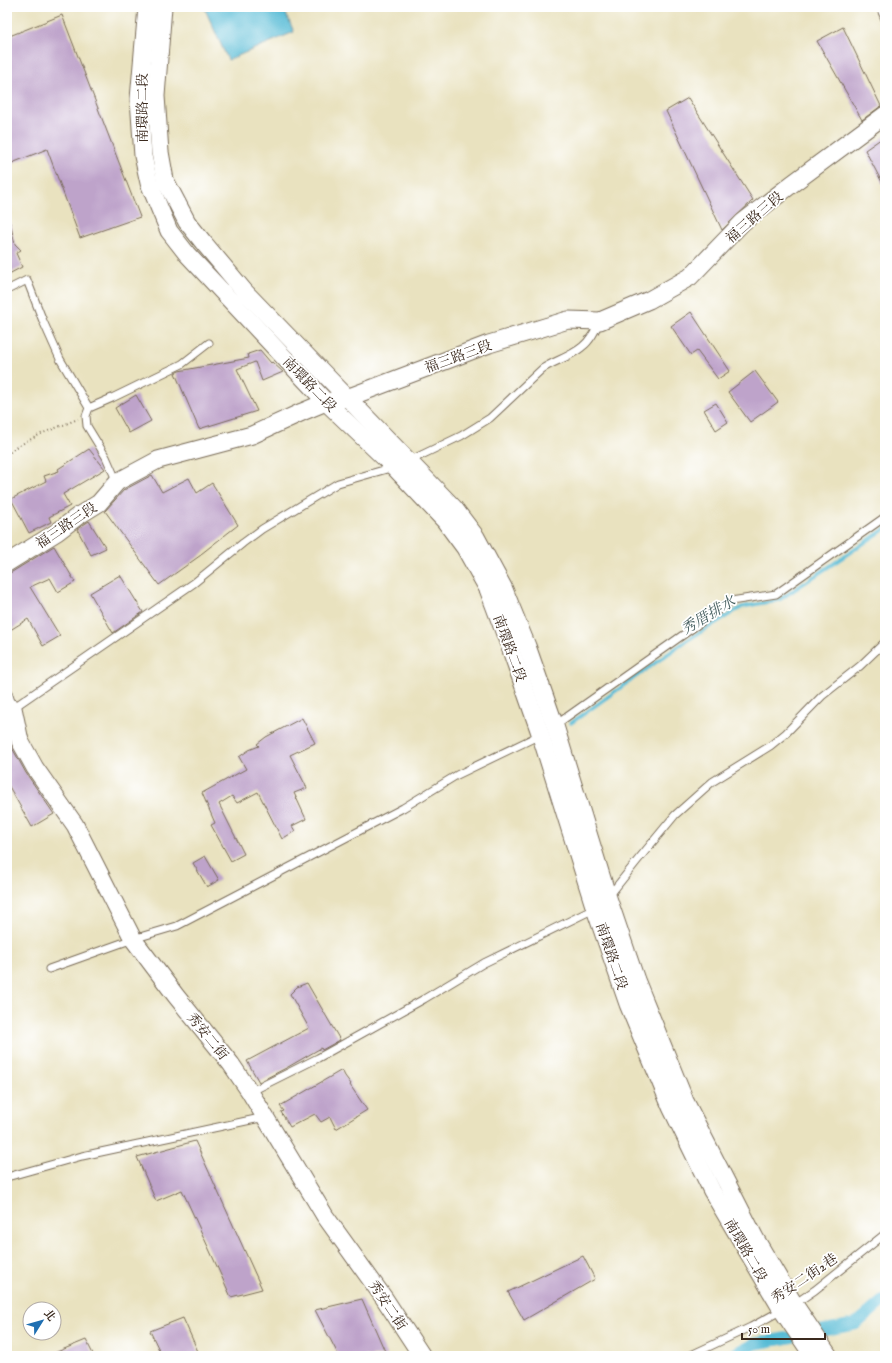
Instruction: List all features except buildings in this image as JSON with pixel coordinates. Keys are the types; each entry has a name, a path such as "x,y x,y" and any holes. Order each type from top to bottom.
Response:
{"street":[{"name":"南環路二段","path":"147,7 139,99 142,156 148,184 170,231 187,254 326,402 402,464"},
{"name":"南環路二段","path":"163,7 156,96 160,152 165,180 188,222 203,242 245,292 347,398 402,464 465,548 488,589 548,730 636,980 685,1101 813,1356"},
{"name":"福三路三段","path":"7,563 57,532 78,516 99,504 117,482 158,460 252,435 326,402 347,398 489,344 568,320 600,321 649,300 690,277 744,222 792,184 885,115"},
{"name":"秀安二街","path":"10,710 20,741 35,768 75,825 133,939 176,996 231,1064 250,1092 325,1216 384,1298 422,1356"},
{"name":"南環路二段","path":"548,730 595,909 628,1004 671,1107 712,1191 788,1307 829,1356"}],"lane":[{"path":"880,7 885,19"},
{"path":"7,290 27,280 60,359 89,408"},
{"path":"7,689 10,710 194,582 243,543 338,483 402,464 461,436 490,418 542,369 580,349 594,334 600,321"},
{"path":"117,482 106,457 87,426 86,416 89,408 182,364 209,343"},
{"path":"49,968 133,939 177,926 403,808 457,775 548,730 731,601 776,594 885,517"},
{"path":"250,1092 318,1058 484,963 595,909 608,898 636,861 675,815 712,782 770,746 786,733 822,696 860,666 885,642"},
{"path":"7,1177 82,1156 265,1117"},
{"name":"秀安二街2巷","path":"689,1356 751,1327 788,1307 815,1290 885,1234"}],"path":[{"path":"7,455 16,447 43,433 86,416"}],"water":[{"path":"204,7 283,7 294,32 228,60"}],"waterway":[{"name":"秀厝排水","path":"571,723 686,641 742,607 779,600 885,529"},
{"path":"820,1331 856,1324 885,1299"},
{"path":"730,1356 754,1344 792,1337"}]}
